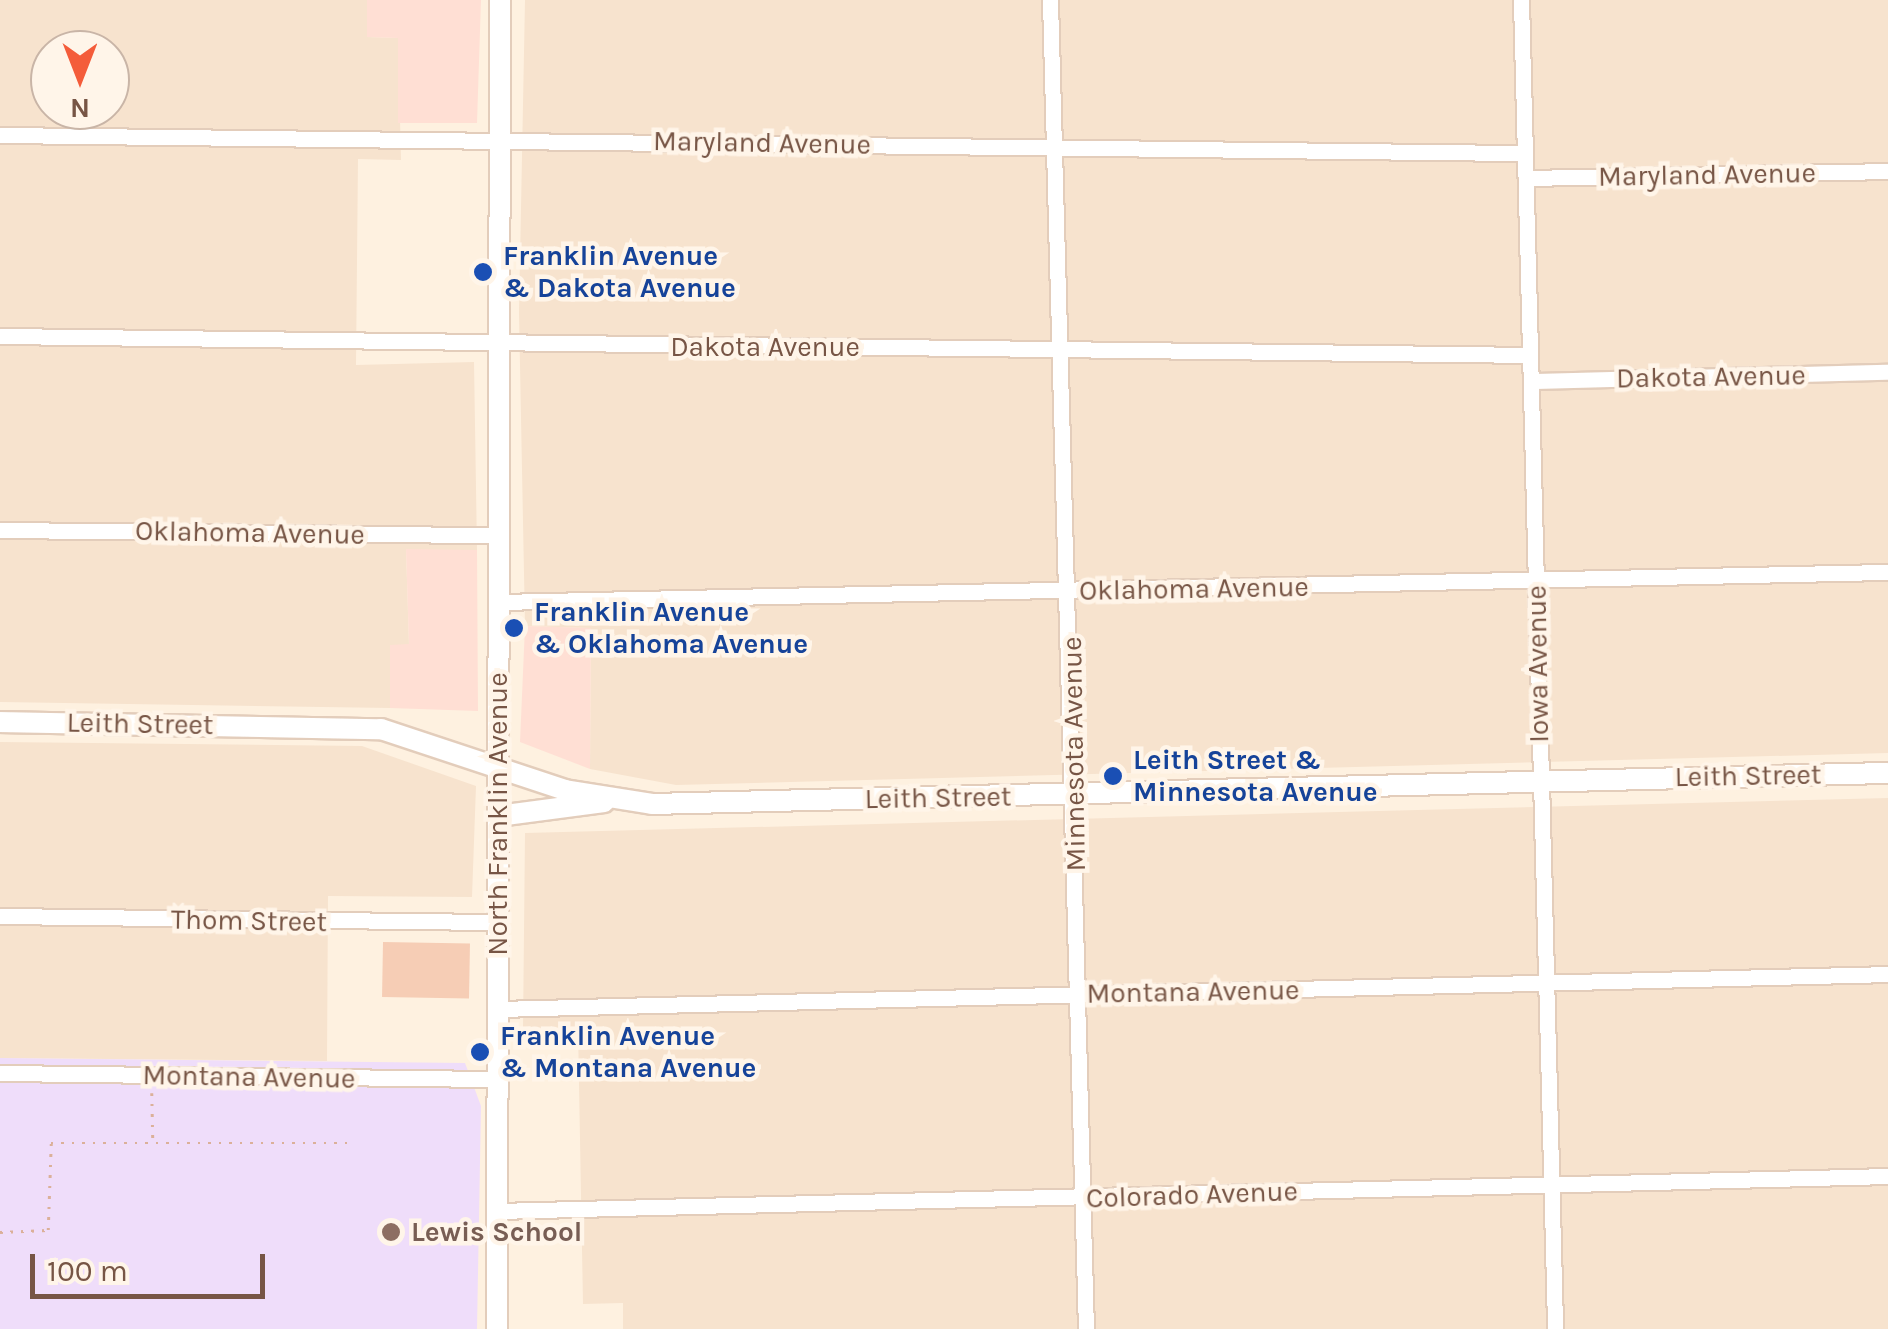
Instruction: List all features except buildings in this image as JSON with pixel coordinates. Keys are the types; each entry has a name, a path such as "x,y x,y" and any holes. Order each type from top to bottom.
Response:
{"street":[{"name":"North Franklin Avenue","path":"497,1329 500,0"},
{"name":"Minnesota Avenue","path":"1050,0 1070,591 1086,1329"},
{"name":"Iowa Avenue","path":"1521,0 1555,1329"},
{"name":"Maryland Avenue","path":"0,135 1524,153"},
{"name":"Maryland Avenue","path":"1526,178 1888,171"},
{"name":"Dakota Avenue","path":"0,336 501,345 1530,354"},
{"name":"Dakota Avenue","path":"1533,381 1888,372"},
{"name":"Oklahoma Avenue","path":"0,530 500,535"},
{"name":"Oklahoma Avenue","path":"499,602 1888,572"},
{"name":"Leith Street","path":"0,722 352,726 408,734 608,801 1075,795 1888,773"},
{"path":"498,816 608,801"},
{"name":"Thom Street","path":"0,916 498,922"},
{"name":"Montana Avenue","path":"498,1009 1888,974"},
{"name":"Montana Avenue","path":"0,1072 498,1079"},
{"name":"Colorado Avenue","path":"497,1211 1888,1176"}],"path":[{"path":"152,1093 153,1143"},
{"path":"0,1232 48,1230 51,1143 354,1143"}],"shaded area":[{"path":"0,0 367,0 367,37 398,38 401,160 358,159 356,365 474,362 477,550 406,550 409,645 390,646 390,708 0,702"},
{"path":"367,0 481,0 477,123 398,123 398,38 367,37"},
{"path":"525,0 1888,0 1888,753 676,785 590,769 591,628 525,626 519,313"},
{"path":"406,549 477,550 478,711 390,708 390,645 409,644"},
{"path":"525,626 591,628 590,769 520,742"},
{"path":"0,742 362,746 476,786 472,897 328,896 327,1061 0,1058"},
{"path":"1888,798 1888,1329 623,1329 623,1303 583,1304 578,1029 523,1029 525,833"},
{"path":"0,1058 465,1063 481,1106 477,1329 0,1329"}],"place":[{"name":"Franklin Avenue & Dakota Avenue","path":"483,272"},
{"name":"Franklin Avenue & Oklahoma Avenue","path":"514,628"},
{"name":"Leith Street & Minnesota Avenue","path":"1113,776"},
{"name":"Franklin Avenue & Montana Avenue","path":"480,1052"},
{"name":"Lewis School","path":"391,1232"}]}
